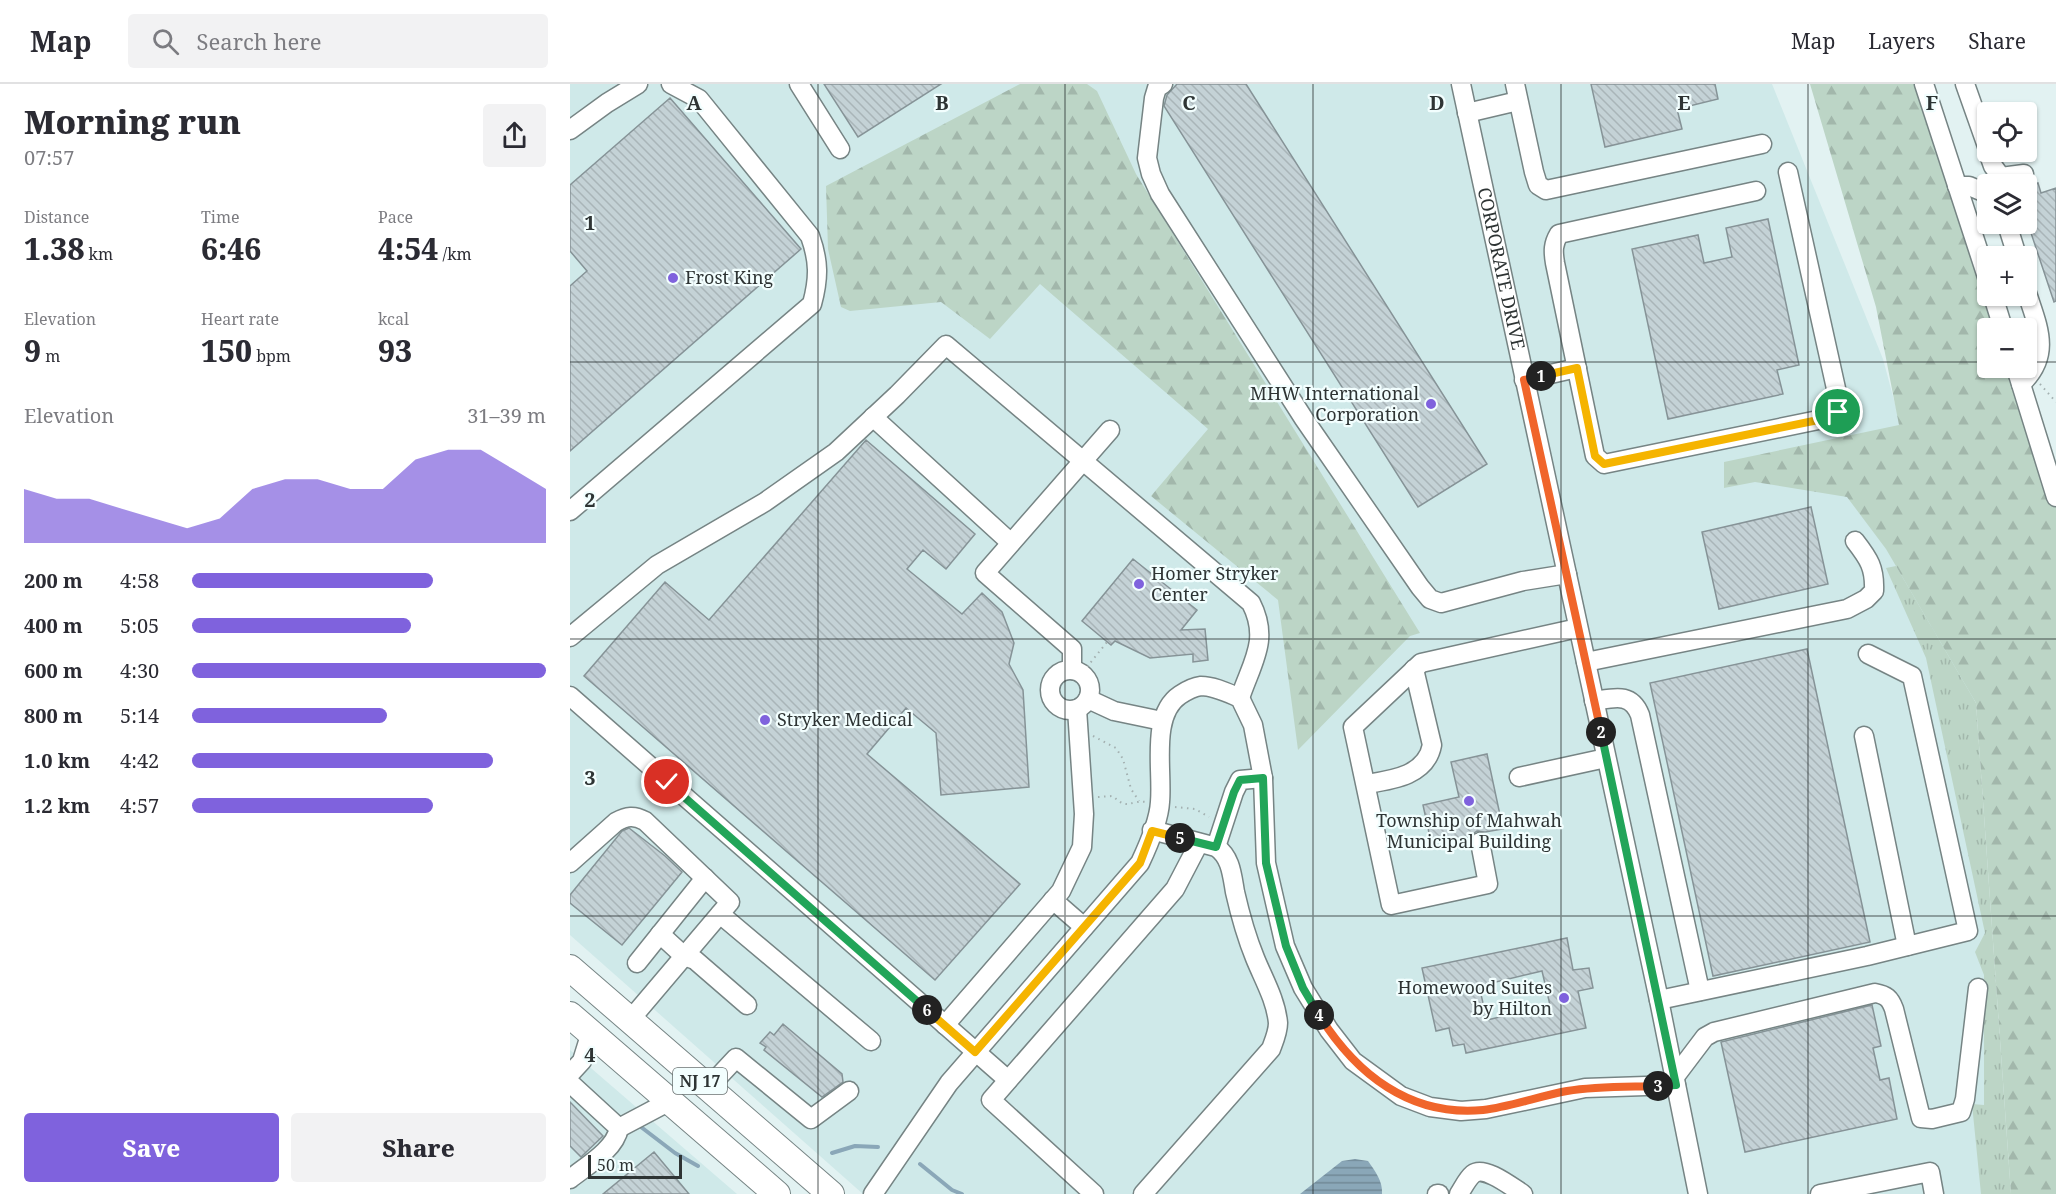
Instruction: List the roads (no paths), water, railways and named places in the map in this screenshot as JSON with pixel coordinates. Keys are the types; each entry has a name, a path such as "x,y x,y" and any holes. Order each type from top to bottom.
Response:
{"highway":[{"name":"NJ 17","path":"570,968 831,1194"},
{"name":"NJ 17","path":"570,1015 777,1194"}],"street":[{"path":"570,130 638,84"},
{"path":"570,511 812,304 818,281 815,250 810,236 699,99 671,84"},
{"path":"799,84 840,149"},
{"path":"1163,84 1157,88 1154,98 1147,158 1160,194 1304,418 1420,587 1430,599 1441,603 1523,581 1567,574"},
{"name":"CORPORATE DRIVE","path":"1461,84 1659,1000 1698,1194"},
{"path":"1924,84 1977,247"},
{"path":"1965,84 1977,118"},
{"path":"1467,113 1516,92 1534,172 1538,185 1546,190 1762,144"},
{"path":"1756,191 1559,234 1553,250 1595,456 1604,464 1828,418 1838,412 1839,402 1788,172"},
{"path":"1957,186 1970,186 1977,189"},
{"path":"2037,326 2041,339 2040,355 2037,359"},
{"path":"570,637 657,566 765,502 836,452 946,345 1251,603 1258,618 1260,644 1240,698"},
{"path":"1524,380 1577,368"},
{"path":"2024,378 2056,497"},
{"path":"873,417 1011,543"},
{"path":"945,1026 1053,900 1067,881 1083,847 1084,814 1077,730 1082,704 1090,691 1089,683 1077,672 1072,649 985,573 1110,430"},
{"path":"1586,662 1847,609 1866,599 1874,591 1875,574 1868,557 1855,541"},
{"path":"1480,842 1488,884 1391,905 1353,727 1421,663 1578,628"},
{"path":"1659,1000 1968,931 1912,676 1868,654"},
{"path":"1366,784 1400,777 1425,762 1430,754 1432,745 1414,669"},
{"path":"1077,672 1064,671 1057,675 1050,688 1055,703 1061,708 1069,710 1082,704 1162,721"},
{"path":"873,1194 949,1083 1140,863 1160,805 1162,721 1171,701 1187,690 1200,686 1221,690 1240,698 1254,725 1263,778 1266,863 1286,946 1303,988 1329,1030 1353,1061 1401,1096 1430,1107 1461,1111 1486,1109 1585,1088 1675,1082 1705,1036 1875,993 1884,995 1890,1000 1921,1118 1932,1119 1961,1112 1965,1099 1978,988"},
{"path":"570,696 1008,1080"},
{"path":"1594,701 1623,698 1637,706 1700,991"},
{"path":"1864,736 1907,946"},
{"path":"1519,777 1606,758"},
{"path":"1094,1194 991,1100 1175,889 1208,845 1240,780 1263,778"},
{"path":"570,862 616,822 624,817 632,816 645,821 730,902 630,1020"},
{"path":"1143,1194 1271,1049 1278,1024 1274,1005 1240,914 1227,859 1223,852 1208,845 1152,831"},
{"path":"637,963 705,878"},
{"path":"1053,900 1084,927"},
{"path":"720,914 871,1041"},
{"path":"660,934 684,956 695,960 747,1005"},
{"path":"570,1074 582,1061 591,1032"},
{"path":"708,1088 736,1058 811,1119 849,1091"},
{"path":"570,1083 620,1128"},
{"path":"570,1179 618,1137 620,1128 670,1101"},
{"path":"1459,1194 1472,1175 1479,1171 1486,1172 1523,1194"},
{"path":"1820,1194 1930,1172 1934,1194"}],"waterway":[{"path":"641,1127 675,1153 698,1166"},
{"path":"832,1153 855,1146 878,1147"},
{"path":"920,1164 952,1190 962,1194"}],"place":[{"name":"Frost King","path":"673,278"},
{"name":"MHW International Corporation","path":"1431,404"},
{"name":"Homer Stryker Center","path":"1139,584"},
{"name":"Stryker Medical","path":"765,720"},
{"name":"Township of Mahwah Municipal Building","path":"1469,801"},
{"name":"Homewood Suites by Hilton","path":"1564,998"}]}
